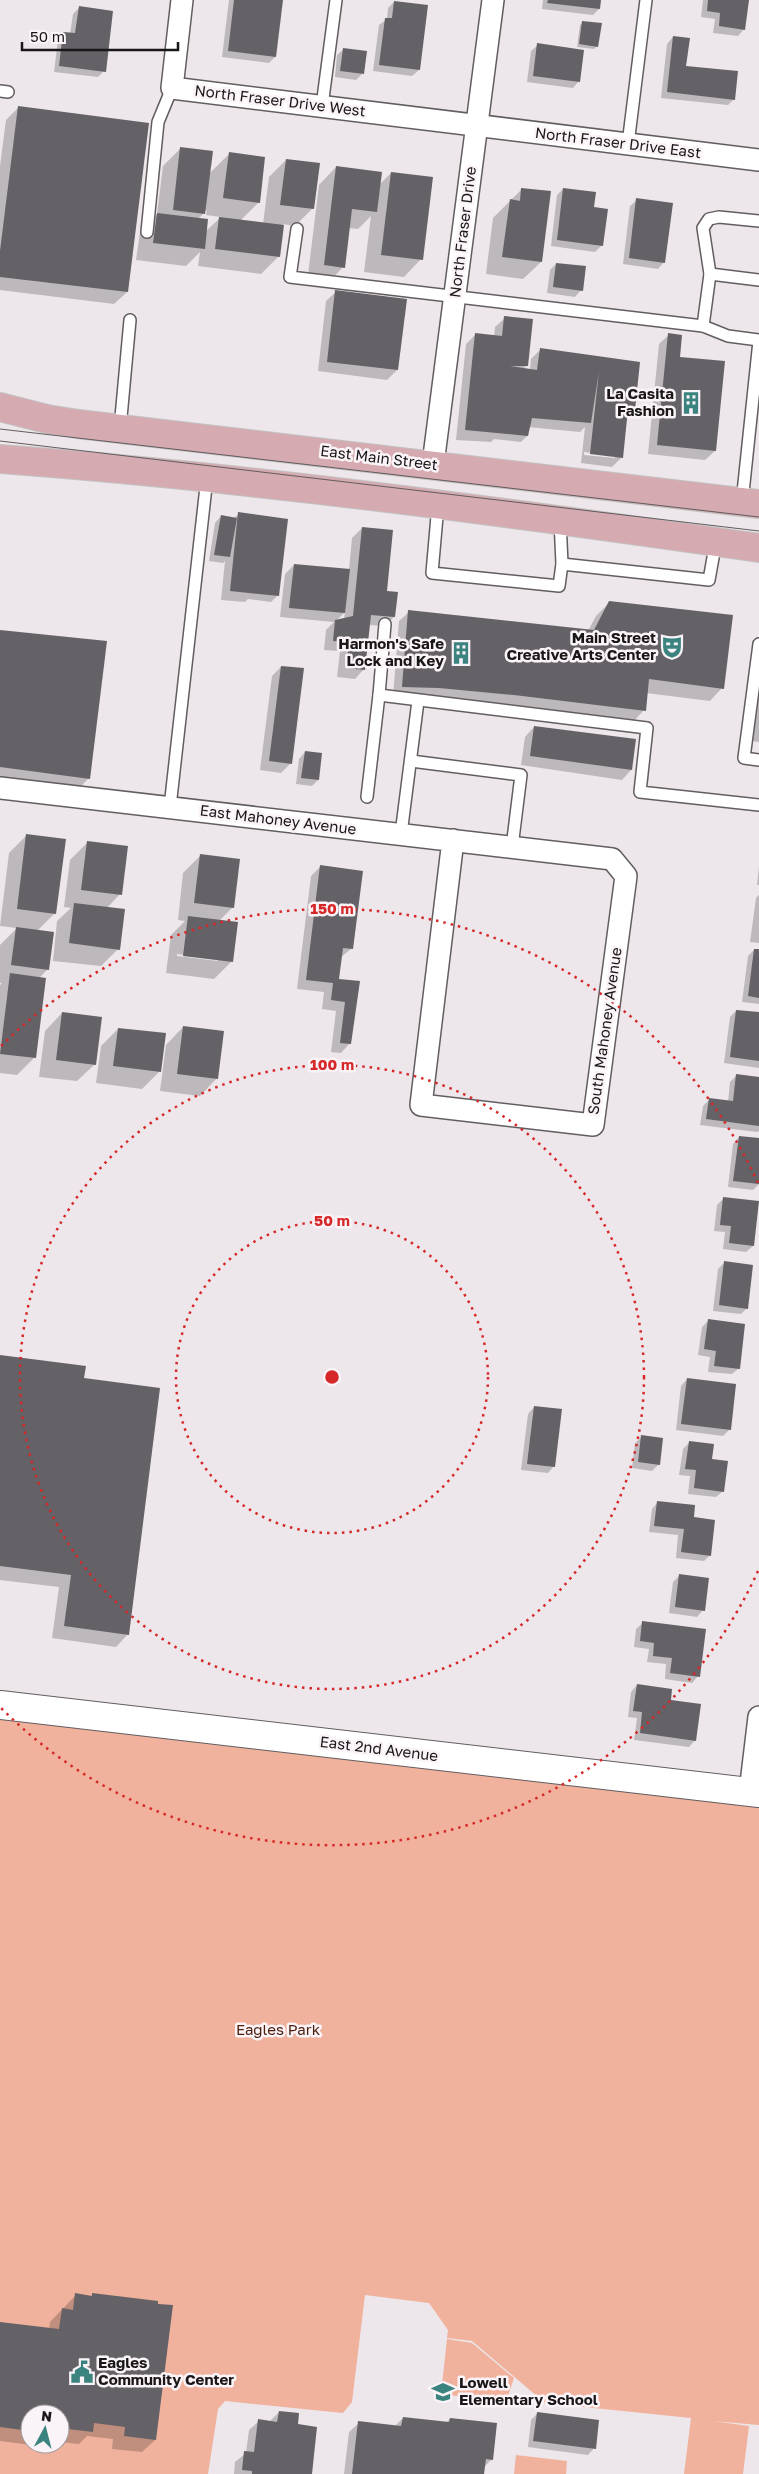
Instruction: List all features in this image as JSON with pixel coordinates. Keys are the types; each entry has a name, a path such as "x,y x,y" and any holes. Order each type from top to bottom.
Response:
{"main road":[{"name":"East Main Street","path":"0,407 47,419 750,503"},
{"path":"0,459 208,476 438,503 759,548"}],"street":[{"path":"172,88 182,0"},
{"name":"North Fraser Drive","path":"433,464 493,0"},
{"name":"North Fraser Drive West","path":"172,88 477,125"},
{"name":"North Fraser Drive East","path":"477,125 759,160"},
{"name":"East Mahoney Avenue","path":"0,788 556,852"},
{"name":"South Mahoney Avenue","path":"453,840 421,1104 593,1125 626,876 612,859 556,852"},
{"name":"East 2nd Avenue","path":"0,1705 754,1792"},
{"path":"754,1792 759,1717"}],"lane":[{"path":"322,106 336,0"},
{"path":"628,144 646,0"},
{"path":"147,232 158,122 172,88"},
{"path":"703,326 710,274 703,228 709,219 719,217 759,222"},
{"path":"297,229 290,277 703,326 728,336 759,340 750,503"},
{"path":"710,274 759,280"},
{"path":"120,428 130,320"},
{"path":"170,807 208,476"},
{"path":"438,503 432,573 559,586 562,564 560,520"},
{"path":"562,564 709,580 716,541"},
{"path":"367,797 385,624"},
{"path":"759,644 744,758 759,760"},
{"path":"379,695 646,728 640,792 759,805"},
{"path":"401,834 418,701"},
{"path":"411,761 521,775 512,847"}],"green space":[{"name":"Eagles Park","path":"0,1718 759,1806 759,2425 713,2421 749,2426 743,2474 684,2474 691,2418 545,2403 472,2341 447,2338 448,2330 429,2303 365,2295 352,2402 343,2413 225,2401 218,2409 208,2474 0,2474"},
{"path":"447,2339 472,2343 514,2378 506,2402 441,2394"},
{"path":"516,2455 567,2461 566,2474 514,2474"}],"building":[{"path":"234,0 283,0 276,57 228,51"},
{"path":"548,0 601,0 600,9 547,3"},
{"path":"708,0 749,0 745,30 719,26 720,13 707,11"},
{"path":"394,1 428,5 420,70 379,65 385,18 392,18"},
{"path":"79,6 113,11 106,72 59,66 63,32 75,33"},
{"path":"582,21 602,23 598,47 579,44"},
{"path":"673,36 690,38 686,66 738,71 735,100 667,92"},
{"path":"537,43 584,50 580,82 533,76"},
{"path":"343,48 367,51 364,74 340,71"},
{"path":"18,106 149,123 128,292 0,277 0,251"},
{"path":"180,147 213,151 205,214 173,210"},
{"path":"229,152 265,157 260,203 223,198"},
{"path":"286,159 320,163 314,209 280,205"},
{"path":"336,166 382,172 377,212 352,209 345,268 324,265"},
{"path":"391,172 433,177 423,260 381,255"},
{"path":"521,188 551,191 542,262 502,257 510,199 520,201"},
{"path":"563,188 596,192 594,207 608,209 603,246 557,240"},
{"path":"636,198 673,203 665,263 629,258"},
{"path":"157,213 208,219 205,249 153,243"},
{"path":"219,217 284,225 280,257 215,249"},
{"path":"556,263 586,266 583,291 553,287"},
{"path":"335,290 407,299 398,370 327,362"},
{"path":"504,316 533,319 528,366 510,366 537,370 540,348 640,362 635,410 628,409 623,458 590,454 599,371 591,423 532,418 528,436 465,430 475,333 502,336"},
{"name":"La Casita Fashion","path":"668,333 682,335 680,357 725,361 716,451 657,445"},
{"path":"238,512 288,519 279,596 230,591"},
{"path":"221,515 237,518 230,557 214,555"},
{"path":"362,527 393,530 387,591 398,592 395,617 371,615 365,670 346,668 349,642 333,641 335,620 353,616"},
{"path":"294,564 350,569 345,613 289,608"},
{"path":"609,601 733,615 724,689 649,679 646,711 514,695 439,688 402,687 408,610 594,630"},
{"path":"0,630 107,641 90,779 0,767"},
{"path":"281,666 304,668 292,764 269,761"},
{"path":"534,726 636,739 632,770 530,756"},
{"path":"305,751 322,753 319,780 301,778"},
{"path":"26,834 66,839 56,914 17,909"},
{"path":"87,841 128,846 122,895 81,890"},
{"path":"200,854 240,859 234,908 194,903"},
{"path":"320,865 363,871 353,949 343,948 339,979 360,981 351,1044 340,1043 345,1002 331,1000 333,983 306,980"},
{"path":"74,903 125,909 120,950 69,943"},
{"path":"188,916 238,922 233,962 183,956"},
{"path":"16,927 54,932 49,970 11,965"},
{"path":"754,949 759,949 759,998 748,996"},
{"path":"10,973 46,978 36,1058 0,1054"},
{"path":"736,1010 759,1012 759,1061 730,1057"},
{"path":"62,1012 102,1017 96,1065 56,1060"},
{"path":"183,1026 224,1031 218,1079 177,1074"},
{"path":"118,1028 166,1033 161,1072 113,1066"},
{"path":"736,1074 759,1077 759,1126 706,1119 709,1098 733,1101"},
{"path":"739,1136 759,1138 759,1184 733,1181"},
{"path":"723,1197 759,1201 754,1246 729,1243 731,1226 720,1225"},
{"path":"724,1261 753,1265 748,1309 719,1305"},
{"path":"708,1319 745,1324 740,1369 714,1366 716,1351 704,1349"},
{"path":"0,1355 86,1366 84,1378 160,1388 129,1635 64,1626 71,1575 0,1566"},
{"path":"687,1378 736,1384 731,1430 681,1424"},
{"path":"534,1406 562,1409 555,1467 527,1464"},
{"path":"641,1435 663,1438 660,1465 638,1462"},
{"path":"689,1441 714,1444 712,1459 728,1461 724,1492 694,1488 696,1470 685,1469"},
{"path":"657,1501 695,1505 694,1517 715,1520 711,1556 681,1552 684,1529 654,1526"},
{"path":"679,1574 709,1578 705,1611 675,1607"},
{"path":"642,1621 706,1629 700,1677 670,1673 672,1658 653,1656 654,1643 640,1641"},
{"path":"637,1684 672,1689 671,1700 701,1704 696,1741 640,1733 642,1712 633,1711"},
{"name":"Eagles Community Center","path":"75,2293 92,2296 92,2293 158,2301 158,2304 173,2305 156,2440 124,2436 125,2427 94,2423 93,2432 70,2429 70,2404 20,2404 20,2430 0,2427 0,2322 59,2329 62,2308 73,2310"},
{"path":"279,2411 299,2413 298,2424 317,2427 312,2474 252,2474 252,2471 242,2470 244,2451 254,2452 258,2419 277,2422"},
{"path":"537,2412 599,2420 596,2449 533,2441"},
{"path":"403,2417 449,2422 450,2418 497,2423 493,2460 486,2459 484,2474 352,2474 358,2421 401,2426"}],"tram line":[{"path":"0,429 759,517"},
{"path":"0,441 759,531"}],"place":[{"name":"La Casita Fashion","path":"691,403"},
{"name":"Main Street Creative Arts Center","path":"672,647"},
{"name":"Harmon's Safe Lock and Key","path":"461,653"},
{"name":"Eagles Community Center","path":"82,2372"},
{"name":"Lowell Elementary School","path":"443,2392"}]}
